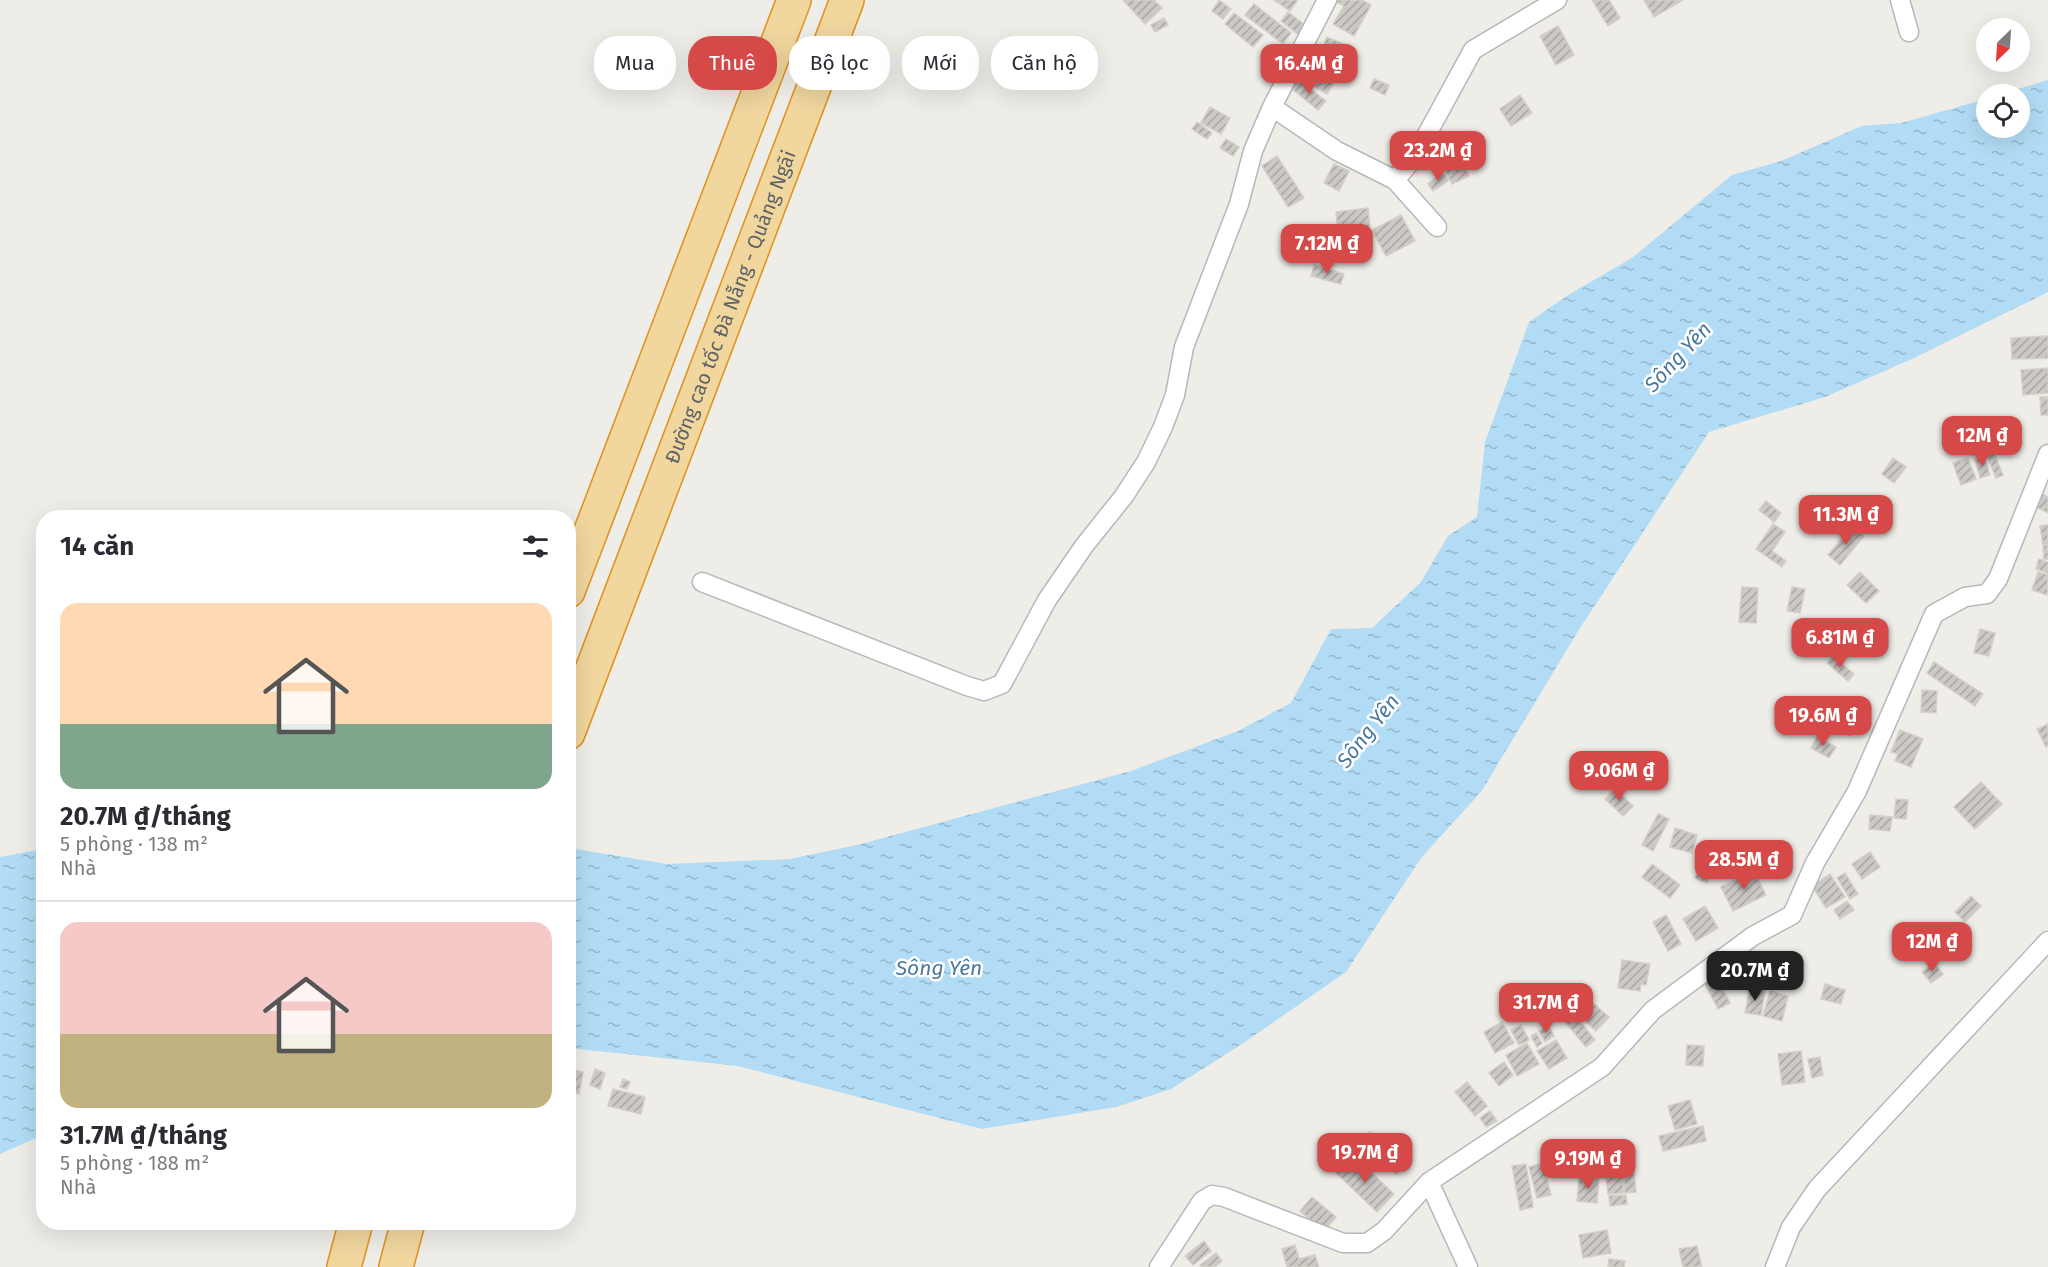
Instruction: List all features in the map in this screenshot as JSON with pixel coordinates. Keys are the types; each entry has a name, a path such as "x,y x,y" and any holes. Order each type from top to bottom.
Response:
{"highway":[{"path":"576,570 794,0"},
{"name":"Đường cao tốc Đà Nẵng - Quảng Ngãi","path":"576,713 847,0"},
{"path":"344,1267 354,1230"},
{"path":"396,1267 406,1230"}],"street":[{"path":"702,582 967,686 984,691 1002,684 1047,600 1084,546 1124,496 1146,462 1163,428 1175,395 1190,327 1239,204 1253,151 1272,107 1327,0"},
{"path":"1395,180 1414,158 1473,50 1557,0"},
{"path":"1900,0 1909,32"},
{"path":"1272,107 1337,151 1395,180 1437,227"},
{"path":"1159,1267 1202,1202 1212,1195 1224,1197 1343,1243 1367,1243 1384,1231 1429,1182 1602,1067 1653,1010 1753,936 1792,915 1815,863 1857,791 1934,614 1965,597 1987,594 1998,579 2048,454"},
{"path":"1775,1267 1791,1227 1817,1189 2048,941"},
{"path":"1429,1182 1468,1267"}],"water":[{"name":"Sông Yên","path":"2048,80 2048,292 1912,359 1825,397 1709,432 1580,628 1481,792 1421,858 1346,972 1242,1044 1171,1089 1116,1107 982,1129 738,1066 576,1049 576,849 667,864 790,859 861,844 1131,771 1238,731 1291,703 1331,629 1372,628 1421,582 1448,536 1477,517 1485,442 1529,322 1568,295 1632,258 1732,175 1781,161 1862,126 1901,123 1976,102 1976,138 2030,138 2030,85"},
{"path":"36,850 36,1138 0,1154 0,857"}],"building":[{"path":"1123,0 1154,0 1162,8 1145,24"},
{"path":"1219,0 1231,9 1223,19 1212,11"},
{"path":"1274,0 1296,0 1297,1 1290,11"},
{"path":"1333,0 1362,0 1371,5 1354,36 1333,24 1344,6"},
{"path":"1592,0 1609,0 1620,18 1608,26"},
{"path":"1644,0 1683,0 1654,17"},
{"path":"1254,4 1291,33 1283,44 1245,15"},
{"path":"1288,12 1306,26 1299,35 1281,21"},
{"path":"1234,13 1263,35 1253,47 1225,24"},
{"path":"1164,18 1168,25 1155,32 1151,25"},
{"path":"1558,26 1574,55 1556,65 1540,36"},
{"path":"1327,37 1355,49 1345,71 1318,59"},
{"path":"1310,62 1337,77 1327,94 1300,78"},
{"path":"1374,79 1389,85 1385,95 1370,88"},
{"path":"1299,80 1326,101 1318,110 1292,89"},
{"path":"1520,95 1532,113 1511,126 1500,109"},
{"path":"1210,107 1230,118 1221,134 1201,123"},
{"path":"1197,122 1212,133 1207,139 1192,129"},
{"path":"1466,131 1472,147 1465,150 1459,134"},
{"path":"1450,133 1457,152 1432,162 1424,142"},
{"path":"1226,139 1239,147 1233,156 1220,148"},
{"path":"1459,154 1469,176 1452,184 1441,162"},
{"path":"1277,156 1304,198 1288,207 1262,166"},
{"path":"1334,164 1349,171 1339,191 1324,183"},
{"path":"1443,172 1449,180 1433,191 1428,184"},
{"path":"1368,208 1370,229 1338,233 1336,212"},
{"path":"1401,215 1415,241 1386,256 1372,230"},
{"path":"1314,265 1344,274 1341,284 1311,276"},
{"path":"2048,336 2048,358 2012,359 2011,338"},
{"path":"2048,368 2048,393 2023,395 2021,370"},
{"path":"2040,397 2048,397 2048,415 2041,415"},
{"path":"1985,441 1988,451 1971,455 1969,445"},
{"path":"1994,453 2003,475 1996,478 1987,456"},
{"path":"1984,456 1990,475 1980,478 1975,459"},
{"path":"1893,458 1906,467 1894,483 1882,474"},
{"path":"1968,458 1976,479 1961,485 1953,463"},
{"path":"2041,493 2048,497 2048,513 2034,506"},
{"path":"1766,501 1781,513 1774,522 1759,510"},
{"path":"1773,524 1785,532 1772,551 1786,561 1782,567 1756,549"},
{"path":"2048,525 2048,544 2043,545 2040,526"},
{"path":"1852,526 1864,536 1840,565 1828,555"},
{"path":"2048,545 2048,559 2044,560 2043,546"},
{"path":"2039,559 2048,562 2048,573 2036,569"},
{"path":"1860,572 1879,591 1866,603 1847,585"},
{"path":"2038,572 2048,575 2047,595 2032,590"},
{"path":"1742,587 1758,588 1756,623 1739,622"},
{"path":"1792,587 1805,589 1800,613 1787,611"},
{"path":"1980,629 1995,633 1989,656 1974,653"},
{"path":"1832,656 1854,674 1848,681 1827,663"},
{"path":"1934,662 1983,694 1975,706 1927,673"},
{"path":"1922,690 1937,691 1936,713 1921,712"},
{"path":"1817,697 1858,719 1850,736 1808,714"},
{"path":"2048,724 2048,746 2046,747 2037,729"},
{"path":"1900,730 1923,739 1911,767 1895,761 1898,754 1891,752"},
{"path":"1817,737 1836,747 1829,758 1811,748"},
{"path":"1981,782 2002,804 1975,829 1954,807"},
{"path":"1615,789 1633,806 1623,816 1605,799"},
{"path":"1896,799 1908,800 1906,819 1894,818"},
{"path":"1658,814 1669,819 1653,851 1642,845"},
{"path":"1870,815 1892,817 1890,831 1869,829"},
{"path":"1675,828 1697,835 1692,853 1670,847"},
{"path":"1870,852 1880,867 1862,879 1852,864"},
{"path":"1706,853 1718,858 1707,883 1695,878"},
{"path":"1652,864 1680,885 1670,898 1642,877"},
{"path":"1754,871 1766,895 1733,911 1721,887"},
{"path":"1845,873 1858,894 1850,899 1837,878"},
{"path":"1830,874 1845,897 1826,908 1812,886"},
{"path":"1971,896 1981,906 1965,922 1955,912"},
{"path":"1847,901 1854,910 1840,919 1834,910"},
{"path":"1705,906 1718,928 1696,941 1683,919"},
{"path":"1666,915 1681,944 1668,951 1653,922"},
{"path":"1622,960 1650,964 1646,985 1641,984 1640,991 1618,988"},
{"path":"1934,963 1943,974 1931,983 1922,972"},
{"path":"1717,978 1730,1003 1718,1009 1705,984"},
{"path":"1825,984 1845,990 1841,1004 1821,999"},
{"path":"1750,988 1765,991 1761,1015 1745,1013"},
{"path":"1770,991 1788,996 1782,1021 1763,1016"},
{"path":"1583,994 1609,1017 1596,1031 1571,1008"},
{"path":"1560,997 1595,1040 1586,1047 1551,1005"},
{"path":"1502,1022 1514,1043 1495,1053 1484,1032"},
{"path":"1521,1025 1529,1040 1519,1045 1511,1030"},
{"path":"1548,1026 1554,1036 1545,1042 1539,1031"},
{"path":"1536,1033 1542,1043 1537,1047 1531,1036"},
{"path":"1556,1040 1567,1058 1549,1069 1537,1051"},
{"path":"1527,1043 1539,1064 1517,1076 1506,1055"},
{"path":"1687,1045 1704,1046 1703,1066 1686,1065"},
{"path":"1801,1051 1805,1082 1782,1085 1778,1054"},
{"path":"1820,1057 1823,1075 1812,1078 1808,1059"},
{"path":"1504,1062 1513,1075 1499,1086 1489,1073"},
{"path":"595,1069 605,1073 600,1089 590,1085"},
{"path":"576,1071 583,1072 579,1094 576,1093"},
{"path":"623,1079 630,1082 627,1089 620,1087"},
{"path":"1467,1082 1487,1106 1475,1116 1455,1092"},
{"path":"613,1089 645,1097 641,1114 608,1106"},
{"path":"1690,1100 1697,1124 1675,1130 1668,1106"},
{"path":"1490,1111 1497,1121 1486,1127 1480,1118"},
{"path":"1703,1126 1706,1141 1663,1151 1659,1136"},
{"path":"1370,1132 1407,1166 1396,1174 1361,1141"},
{"path":"1353,1155 1394,1194 1377,1212 1336,1173"},
{"path":"1543,1163 1551,1195 1537,1198 1529,1167"},
{"path":"1526,1164 1533,1207 1520,1210 1512,1166"},
{"path":"1634,1171 1636,1192 1625,1193 1623,1172"},
{"path":"1622,1176 1624,1193 1608,1194 1606,1178"},
{"path":"1579,1177 1599,1179 1597,1203 1577,1201"},
{"path":"1626,1195 1627,1204 1610,1206 1609,1196"},
{"path":"1312,1197 1336,1217 1324,1231 1300,1211"},
{"path":"1607,1230 1611,1253 1583,1258 1579,1235"},
{"path":"1204,1241 1211,1251 1193,1265 1185,1256"},
{"path":"1295,1245 1299,1259 1315,1255 1319,1267 1287,1267 1282,1249"},
{"path":"1697,1246 1702,1267 1683,1267 1679,1249"},
{"path":"1216,1253 1222,1261 1215,1267 1200,1265"},
{"path":"1609,1259 1625,1261 1624,1267 1608,1267"}]}
